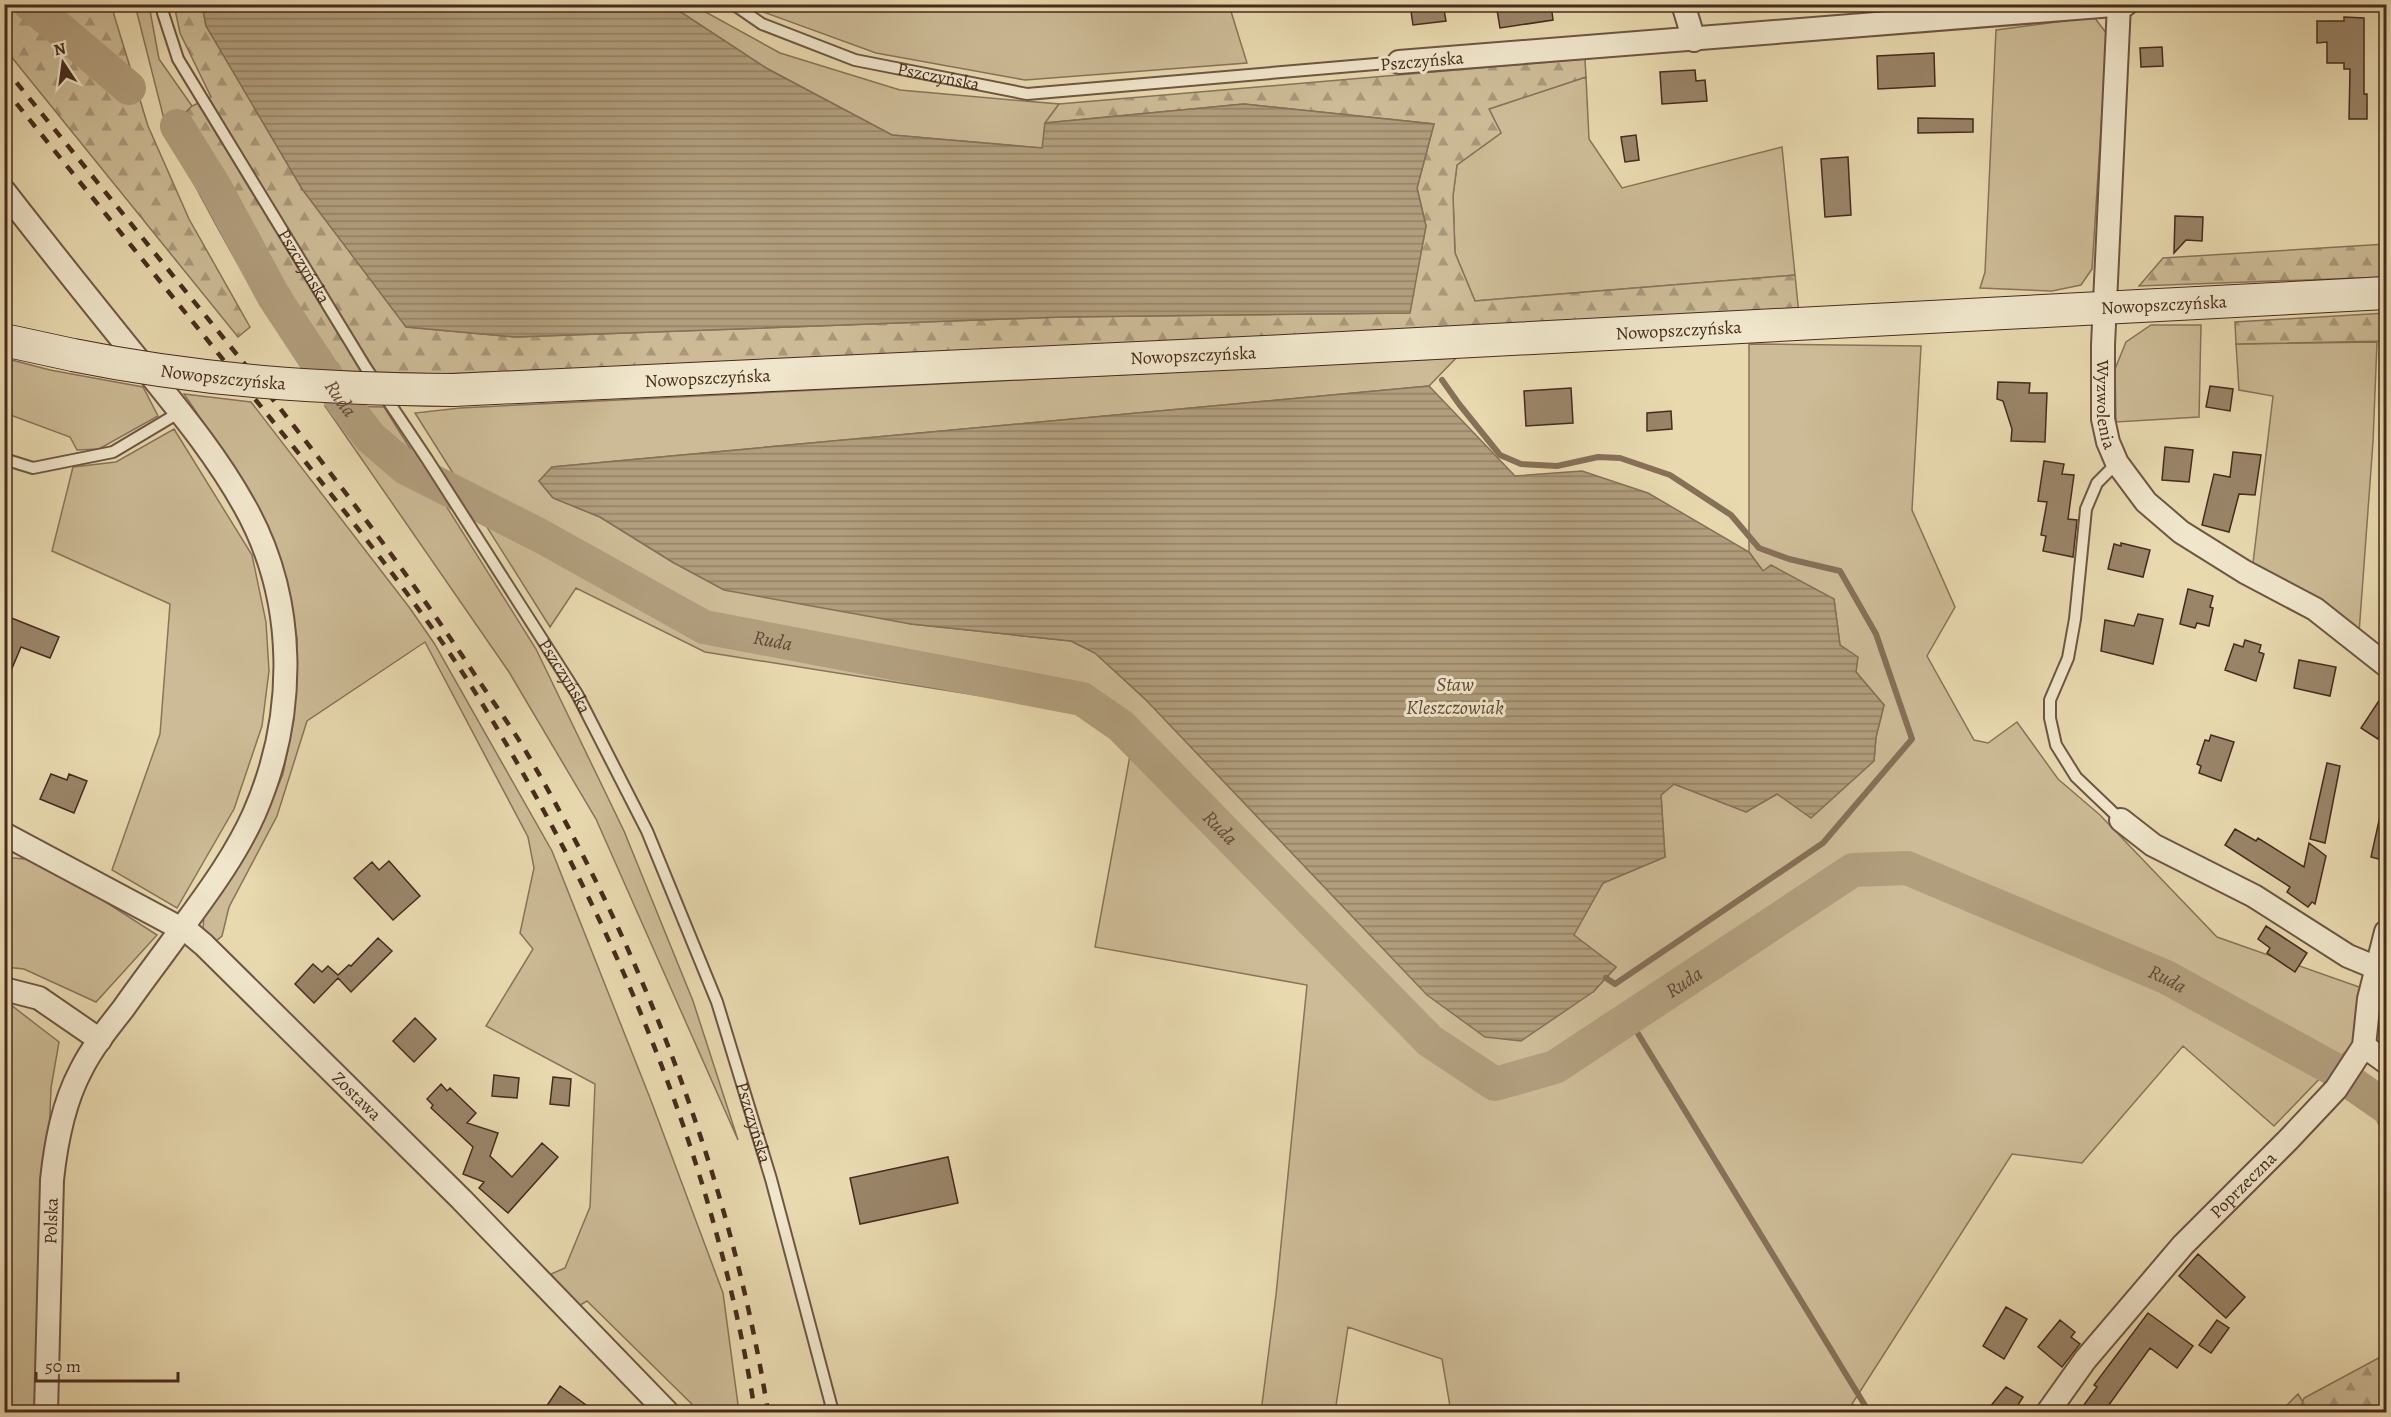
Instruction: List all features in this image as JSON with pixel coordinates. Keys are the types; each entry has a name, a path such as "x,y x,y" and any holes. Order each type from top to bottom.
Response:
{"main road":[{"name":"Nowopszczyńska","path":"4,340 172,373 253,383 330,388 453,390 1265,352 2386,293"}],"street":[{"path":"1683,4 1694,40"},
{"name":"Pszczyńska","path":"1399,62 2126,4"},
{"name":"Wyzwolenia","path":"2106,6 2103,420 2108,442 2117,463 2146,502 2181,532 2245,572 2315,609 2386,665"},
{"name":"Polska","path":"4,191 211,452 237,492 261,541 279,604 286,663 280,731 262,795 244,835 182,929 100,1040 81,1070 64,1110 55,1148 52,1180 46,1413"},
{"path":"2121,820 2153,845 2254,896 2348,956 2377,968"},
{"name":"Zostawa","path":"4,834 182,929 204,945 453,1191 667,1413"},
{"name":"Poprzeczna","path":"2048,1413 2085,1360 2183,1245 2336,1089 2364,1046 2369,999 2386,932"},
{"path":"4,989 39,998 100,1040"},
{"path":"2364,1046 2386,1062"}],"lane":[{"name":"Pszczyńska","path":"162,4 178,59 366,368 577,694 647,831 717,1002 771,1179 833,1413"},
{"name":"Pszczyńska","path":"733,4 762,24 855,60 1027,94 1399,62"},
{"path":"4,459 33,468 113,452 180,412"},
{"path":"2117,463 2097,483 2086,509 2075,619 2068,658 2049,700 2056,745 2076,777 2121,820"}],"green space":[{"path":"4,5 111,5 148,126 189,219 250,327 238,337 5,49"},
{"path":"135,5 149,5 159,59 192,106 167,131"},
{"path":"174,5 202,5 206,26 406,327 515,337 1062,317 1409,313 1426,226 1417,188 1434,124 1244,104 1045,123 1059,104 1585,59 1586,77 1489,109 1501,133 1457,165 1453,196 1455,253 1475,301 1795,275 1799,315 1128,348 440,374 304,370 231,253 167,131 192,106 211,97 180,33"},
{"path":"670,5 693,5 780,53 900,90 1059,104 1045,123 1043,148 892,135 766,68"},
{"path":"749,5 1229,5 1247,63 1025,80 876,53"},
{"path":"2094,17 2107,34 2092,269 2081,285 2052,291 1980,288 1985,272 1996,30"},
{"path":"1586,77 1589,139 1622,188 1782,147 1795,275 1475,301 1455,253 1453,196 1457,165 1501,133 1489,109"},
{"path":"2386,244 2386,277 2139,286 2163,258"},
{"path":"2386,313 2386,341 2236,344 2235,322"},
{"path":"2151,325 2201,325 2199,417 2116,422 2115,369 2126,342"},
{"path":"2377,342 2373,442 2359,633 2315,599 2253,563 2273,396 2239,390 2236,344"},
{"path":"1749,344 1921,346 1912,510 1955,607 1927,656 1974,740 1988,743 2017,722 2058,779 2100,815 2217,937 2362,988 2355,1042 2274,1126 2183,1046 2082,1163 2012,1154 1852,1404 1866,1412 1451,1412 1442,1359 1348,1327 1335,1412 1261,1412 1276,1295 1307,985 1095,947 1131,750 1082,712 705,652 576,588 550,627 415,413 460,408 1456,358 1429,386 552,467 539,481 553,498 600,517 674,563 911,624 1071,641 1095,653 1145,699 1593,992 1616,967 1573,935 1603,883 1665,857 1661,795 1674,784 1746,812 1777,794 1874,761 1876,737 1884,705 1856,672 1857,657 1840,645 1834,599 1763,571 1749,552"},
{"path":"4,358 50,370 143,387 158,416 99,449 77,450 70,437 5,413"},
{"path":"184,394 251,402 409,607 434,643 552,851 650,1098 723,1293 739,1412 700,1412 587,1301 577,1307 551,1274 565,1268 590,1207 595,1084 486,1026 533,949 520,933 534,868 528,837 425,642 307,721 277,816 229,907 222,936 216,941 203,930 204,912 257,836 283,774 294,719 297,639 288,585 273,539 250,492"},
{"path":"325,406 384,407 536,649 624,831 693,1001 738,1140 596,819 509,672"},
{"path":"174,429 252,555 266,622 269,671 262,726 234,809 177,908 112,870 160,734 170,604 52,551 73,467 116,462"},
{"path":"5,857 42,861 157,935 96,1002 24,969 5,967"},
{"path":"4,1005 11,1005 59,1042 51,1088 38,1412 5,1412"},
{"path":"2386,1354 2386,1412 2299,1412 2304,1398"},
{"path":"2298,1394 2309,1412 2280,1412"}],"water":[{"path":"202,5 670,5 766,68 892,135 1042,148 1045,123 1244,104 1434,124 1417,188 1426,226 1410,313 1062,317 515,337 406,327 302,189 206,26"},
{"name":"Staw Kleszczowiak","path":"1429,386 1515,476 1582,471 1648,493 1749,552 1763,571 1771,565 1834,599 1840,645 1858,657 1856,672 1884,705 1876,737 1874,761 1811,818 1777,794 1746,812 1674,784 1661,795 1665,857 1603,883 1574,935 1616,967 1593,992 1521,1041 1485,1037 1427,995 1145,699 1095,653 1071,641 911,624 724,590 674,563 600,517 553,498 539,481 552,467"}],"building":[{"path":"1410,4 1443,4 1446,21 1413,25"},
{"path":"1496,4 1551,4 1553,20 1500,28"},
{"path":"2344,17 2364,18 2364,94 2367,94 2367,119 2349,119 2350,69 2344,69 2344,63 2327,63 2327,42 2317,43 2317,21 2344,21"},
{"path":"2162,47 2163,66 2141,67 2140,48"},
{"path":"1934,53 1935,86 1878,89 1877,56"},
{"path":"1695,70 1696,81 1705,80 1707,101 1662,104 1660,72"},
{"path":"1918,118 1973,119 1973,132 1918,133"},
{"path":"1636,135 1639,160 1625,162 1621,137"},
{"path":"1848,157 1851,215 1825,217 1821,159"},
{"path":"2175,216 2203,217 2202,241 2186,240 2174,253"},
{"path":"1998,382 2030,383 2029,393 2047,393 2045,442 2011,441 2012,429 2003,401 1997,399"},
{"path":"2210,386 2233,389 2230,411 2206,407"},
{"path":"1571,388 1573,423 1526,426 1524,391"},
{"path":"1671,411 1672,429 1647,431 1647,413"},
{"path":"2165,447 2193,450 2189,482 2162,480"},
{"path":"2233,452 2261,455 2255,495 2239,494 2229,532 2202,525 2214,474 2230,477"},
{"path":"2044,461 2064,464 2062,474 2074,475 2068,519 2077,520 2073,557 2043,551 2046,536 2041,535 2047,502 2038,501"},
{"path":"2121,543 2150,550 2143,577 2108,569 2114,544 2121,546"},
{"path":"2188,589 2213,596 2209,626 2197,623 2195,628 2180,624"},
{"path":"2138,614 2163,619 2153,664 2101,651 2105,620 2134,626"},
{"path":"4,615 59,637 50,658 21,647 5,685"},
{"path":"2245,640 2261,645 2259,652 2264,654 2256,681 2225,670 2234,644 2243,647"},
{"path":"2299,660 2336,667 2330,696 2294,688"},
{"path":"2386,690 2386,723 2384,722 2378,739 2361,728"},
{"path":"2211,735 2234,742 2221,781 2199,773 2201,766 2197,764 2205,740 2209,741"},
{"path":"2327,763 2340,766 2325,843 2310,839"},
{"path":"51,774 67,780 69,774 87,781 74,813 40,799"},
{"path":"2380,816 2386,817 2386,861 2371,857"},
{"path":"2235,829 2256,841 2258,838 2304,867 2309,843 2326,856 2315,904 2312,902 2308,907 2287,892 2290,887 2225,845"},
{"path":"389,861 420,896 393,920 354,878 372,862 379,870"},
{"path":"2266,926 2307,953 2295,972 2267,953 2270,948 2258,939"},
{"path":"378,938 392,951 351,992 338,978 314,1003 295,984 313,964 322,972 328,966 338,975 349,965 351,966"},
{"path":"415,1018 436,1039 414,1062 393,1041"},
{"path":"494,1075 519,1078 517,1098 492,1096"},
{"path":"553,1077 571,1079 569,1106 550,1104"},
{"path":"441,1084 447,1091 450,1088 476,1113 467,1123 498,1133 490,1156 512,1177 542,1143 558,1157 508,1213 479,1188 484,1182 463,1174 473,1147 431,1108 433,1105 427,1099"},
{"path":"948,1157 958,1203 860,1224 850,1178"},
{"path":"2198,1254 2245,1297 2226,1318 2179,1276"},
{"path":"2006,1307 2027,1319 2004,1359 1983,1346"},
{"path":"2148,1313 2193,1346 2177,1368 2150,1348 2103,1413 2078,1413 2097,1387 2094,1385"},
{"path":"2060,1320 2075,1332 2071,1337 2080,1344 2062,1367 2038,1347"},
{"path":"2217,1320 2229,1328 2211,1353 2199,1345"},
{"path":"560,1386 597,1413 542,1413"},
{"path":"2006,1387 2023,1397 2013,1413 1985,1413"}],"waterway":[{"name":"Ruda","path":"30,4 129,88"},
{"name":"Ruda","path":"177,126 216,189 274,297 343,402 370,437 406,468 539,535 704,627 1082,699 1121,726 1430,1041 1495,1084 1555,1067 1853,870 1907,868 2166,977 2337,1071"},
{"path":"1442,380 1500,455 1521,464 1557,466 1598,457 1620,458 1670,475 1731,515 1759,548 1789,559 1840,571 1876,634 1912,739 1823,843 1615,984 1606,978"},
{"path":"1629,1019 1869,1412"},
{"name":"Ruda","path":"2353,1084 2386,1107"},
{"path":"2367,1094 2386,1134"}],"railway":[{"path":"4,67 337,481 422,598 525,750 568,826 608,906 677,1070 706,1155 731,1240 752,1326 768,1412"},
{"path":"4,88 342,508 393,575 456,663 522,771 583,885 617,957 676,1105 723,1257 741,1334 755,1412"}]}
